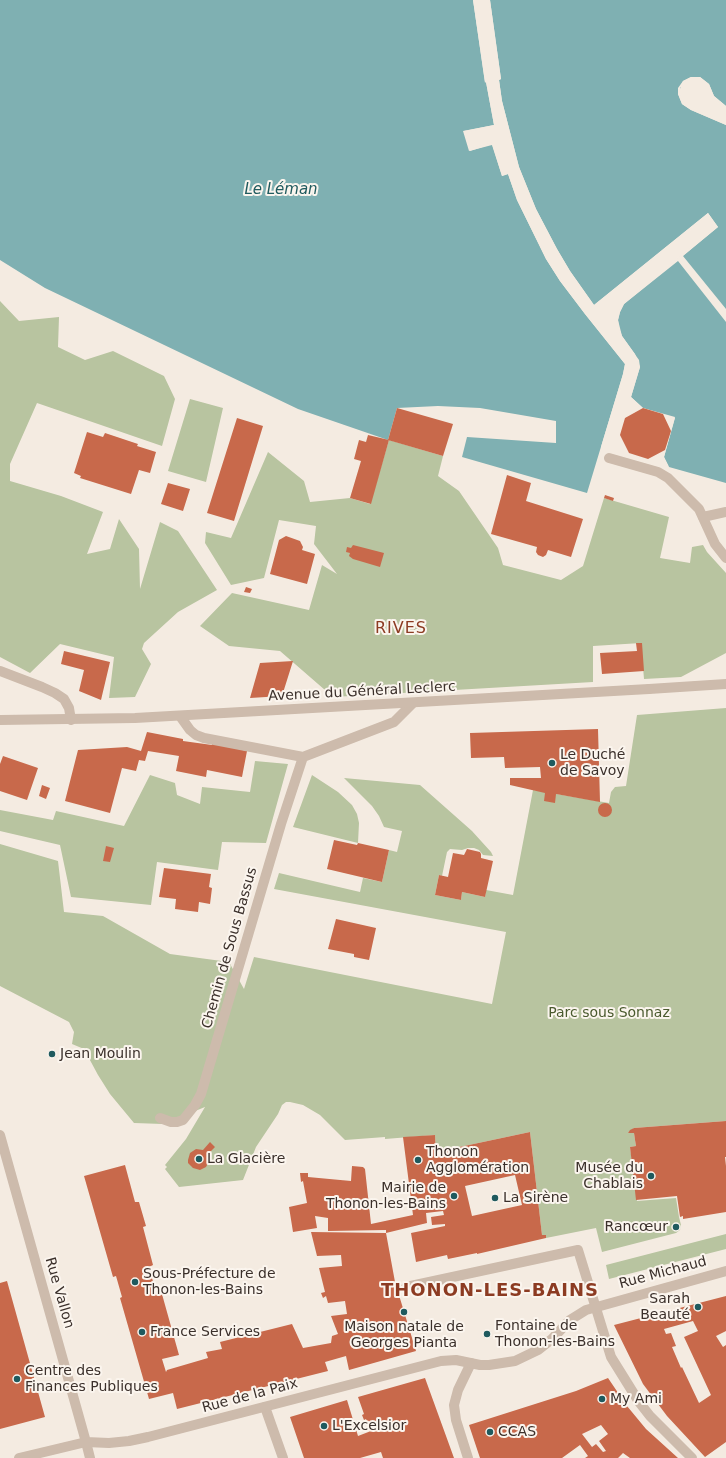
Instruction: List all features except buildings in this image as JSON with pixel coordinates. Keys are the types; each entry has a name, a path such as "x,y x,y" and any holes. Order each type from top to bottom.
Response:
{"street":[{"path":"609,458 663,474 694,502 699,509 715,544 726,558"},
{"path":"703,517 726,512"},
{"path":"0,671 55,693 64,700 69,708 71,720"},
{"name":"Avenue du Général Leclerc","path":"0,720 71,720 180,716 726,684"},
{"path":"180,716 190,730 196,735 204,738 303,757 394,722 413,703"},
{"name":"Chemin de Sous Bassus","path":"160,1118 171,1122 183,1120 195,1105 201,1094 281,824 303,757"},
{"name":"Rue Vallon","path":"0,1136 90,1458"},
{"path":"406,1287 578,1250 606,1345 618,1370 650,1416 692,1458"},
{"name":"Rue Michaud","path":"471,1363 489,1365 502,1364 527,1356 538,1350 552,1339 577,1314 595,1306 726,1270"},
{"name":"Rue de la Paix","path":"19,1458 86,1442 109,1443 129,1441 449,1360 471,1363"},
{"path":"468,1458 456,1420 454,1405 458,1390 471,1363"},
{"path":"264,1407 283,1458"}],"green space":[{"path":"0,301 19,321 59,317 58,347 85,360 113,351 164,376 175,399 162,446 37,403 10,464 10,481 61,496 103,512 87,554 110,549 119,519 139,549 140,589 160,522 178,531 217,590 178,612 144,643 142,649 151,664 135,697 109,698 114,657 60,644 30,673 0,657"},
{"path":"190,399 223,408 206,482 168,471"},
{"path":"389,440 443,456 438,476 459,491 498,548 503,565 561,580 583,566 604,498 669,517 660,558 690,563 692,547 703,545 707,552 726,573 726,653 681,677 644,679 641,643 593,646 593,682 333,697 280,651 229,646 200,626 232,593 309,610 322,565 337,574 314,544 316,526 279,520 264,578 231,585 205,543 206,532 231,538 268,452 304,481 310,502 350,498 370,504"},
{"name":"Parc sous Sonnaz","path":"726,708 726,1121 634,1128 628,1133 634,1133 636,1146 630,1147 637,1201 676,1198 681,1225 680,1230 676,1233 602,1252 596,1228 546,1238 545,1235 542,1235 530,1132 436,1152 435,1135 385,1139 385,1137 345,1140 320,1115 303,1105 290,1102 286,1102 282,1105 278,1114 256,1147 243,1180 179,1187 165,1169 167,1167 165,1165 186,1139 205,1107 163,1124 134,1123 110,1094 84,1049 72,1044 74,1032 69,1022 0,986 0,844 58,861 64,912 103,916 170,954 229,962 244,989 254,957 492,1004 506,932 274,889 279,873 360,892 363,878 382,882 389,850 397,852 402,831 384,827 372,806 344,778 420,785 472,831 491,852 493,856 483,855 479,850 474,848 462,850 450,849 447,852 442,876 439,875 435,895 461,900 462,892 485,897 486,890 513,895 533,790 609,803 611,792 615,787 626,786 637,715"},
{"path":"255,761 288,764 266,843 222,842 218,870 157,862 151,905 71,897 60,845 0,831 0,810 53,820 56,811 124,826 150,775 175,783 177,795 200,804 202,787 250,792"},
{"path":"312,775 338,792 352,805 357,814 359,823 358,843 293,827"},
{"path":"726,1234 726,1249 609,1279 606,1265"}],"water":[{"name":"Le Léman","path":"0,0 473,0 485,82 494,125 464,131 470,151 492,144 502,176 508,174 517,200 546,259 560,281 625,364 587,493 462,457 467,437 556,443 556,421 480,408 438,406 397,408 388,440 298,409 45,288 0,260"},
{"path":"490,0 726,0 726,106 714,96 709,84 700,77 691,77 683,81 678,94 682,104 691,110 726,125 726,483 669,467 664,457 675,418 643,408 631,397 640,367 635,354 622,336 618,320 624,304 718,227 708,213 594,305 570,271 557,249 536,209 519,167 502,101 499,80 501,79"}],"pier":[{"path":"473,0 475,0 486,80 488,82 496,125 494,127 466,133 471,148 492,142 494,143 503,174 507,172 509,173 519,199 548,258 562,280 626,363 625,375 603,448 601,447 625,364 560,281 546,259 517,200 508,174 502,176 492,145 469,151 463,131 494,125 486,82 485,83"},
{"path":"488,0 490,0 501,79 499,80 502,101 519,167 536,209 557,249 570,271 594,305 708,213 718,227 683,256 726,309 726,322 678,261 624,304 618,320 622,336 639,360 640,367 631,397 643,408 675,417 664,457 669,467 662,456 672,419 642,410 629,398 638,367 637,361 621,337 617,328 616,320 618,311 623,303 716,226 708,216 595,306 593,306 568,272 555,250 534,210 517,168 500,101 497,80 499,78"},
{"path":"691,77 700,77 709,84 714,96 726,106 726,108 712,97 708,85 700,79 691,79 685,82 680,88 680,94 684,103 692,108 726,122 726,125 691,110 682,104 678,94 678,88 683,81"}],"place":[{"name":"Le Duché de Savoy","path":"552,763"},
{"name":"Jean Moulin","path":"52,1054"},
{"name":"La Glacière","path":"199,1159"},
{"name":"Thonon Agglomération","path":"418,1160"},
{"name":"Musée du Chablais","path":"651,1176"},
{"name":"Mairie de Thonon-les-Bains","path":"454,1196"},
{"name":"La Sirène","path":"495,1198"},
{"name":"Rancœur","path":"676,1227"},
{"name":"Sous-Préfecture de Thonon-les-Bains","path":"135,1282"},
{"name":"Sarah Beauté","path":"698,1307"},
{"name":"Maison natale de Georges Pianta","path":"404,1312"},
{"name":"France Services","path":"142,1332"},
{"name":"Fontaine de Thonon-les-Bains","path":"487,1334"},
{"name":"Centre des Finances Publiques","path":"17,1379"},
{"name":"My Ami","path":"602,1399"},
{"name":"L'Excelsior","path":"324,1426"},
{"name":"CCAS","path":"490,1432"}],"district":[{"name":"RIVES","path":"401,629"},
{"name":"THONON-LES-BAINS","path":"490,1291"}]}
